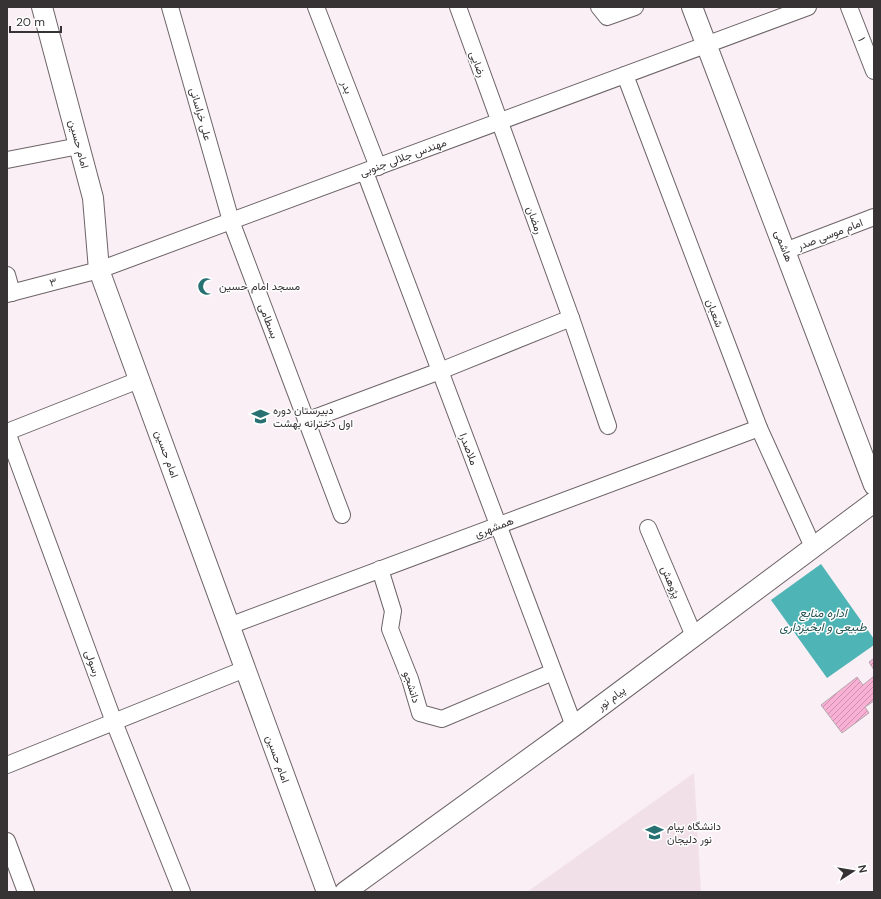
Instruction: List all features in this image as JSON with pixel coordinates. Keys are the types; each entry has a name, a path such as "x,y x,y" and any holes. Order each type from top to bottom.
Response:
{"street":[{"name":"امام حسین","path":"42,7 93,198 99,270 327,892"},
{"name":"علی خراسانی","path":"170,7 231,221"},
{"name":"بدر","path":"316,7 371,169"},
{"name":"رضایی","path":"458,7 499,122"},
{"path":"599,7 606,17 634,7"},
{"name":"هاشمی","path":"692,7 874,485"},
{"name":"مهندس جلالی جنوبی","path":"99,270 808,7"},
{"name":"۱","path":"849,7 874,71"},
{"name":"شعبان","path":"625,75 759,428 813,547"},
{"name":"رمضان","path":"499,122 571,318 608,426"},
{"path":"7,160 79,146"},
{"name":"ملاصدرا","path":"371,169 440,371 574,726"},
{"name":"امام موسی صدر","path":"786,251 874,217"},
{"name":"بسطامی","path":"231,221 342,515"},
{"name":"۳","path":"9,293 99,270"},
{"path":"7,275 9,293"},
{"path":"306,421 440,371 571,318"},
{"path":"7,432 139,380"},
{"name":"همشهری","path":"229,626 295,603 498,525 759,428"},
{"name":"رسولی","path":"7,432 114,722 182,892"},
{"name":"پیام نور","path":"345,892 574,726 874,502"},
{"name":"پژوهش","path":"648,528 694,636"},
{"name":"دانشجو","path":"380,570 393,611 390,629 410,679 420,713 442,719 554,672"},
{"path":"7,765 245,669"},
{"path":"7,841 11,862 26,892"}],"shaded area":[{"name":"دانشگاه پیام نور دلیجان","path":"694,773 701,892 527,892"}],"water":[{"name":"اداره منابع طبیعی و ابخیزداری","path":"821,564 874,639 874,645 827,678 771,600"}],"building":[{"path":"874,658 874,670 869,662"},
{"path":"874,676 874,701 865,707 869,713 842,733 821,705 857,677 863,685"}],"place":[{"name":"مسجد امام حسین","path":"206,286"},
{"name":"دبیرستان دوره اول دخترانه بهشت","path":"260,416"},
{"name":"دانشگاه پیام نور دلیجان","path":"654,832"}]}
